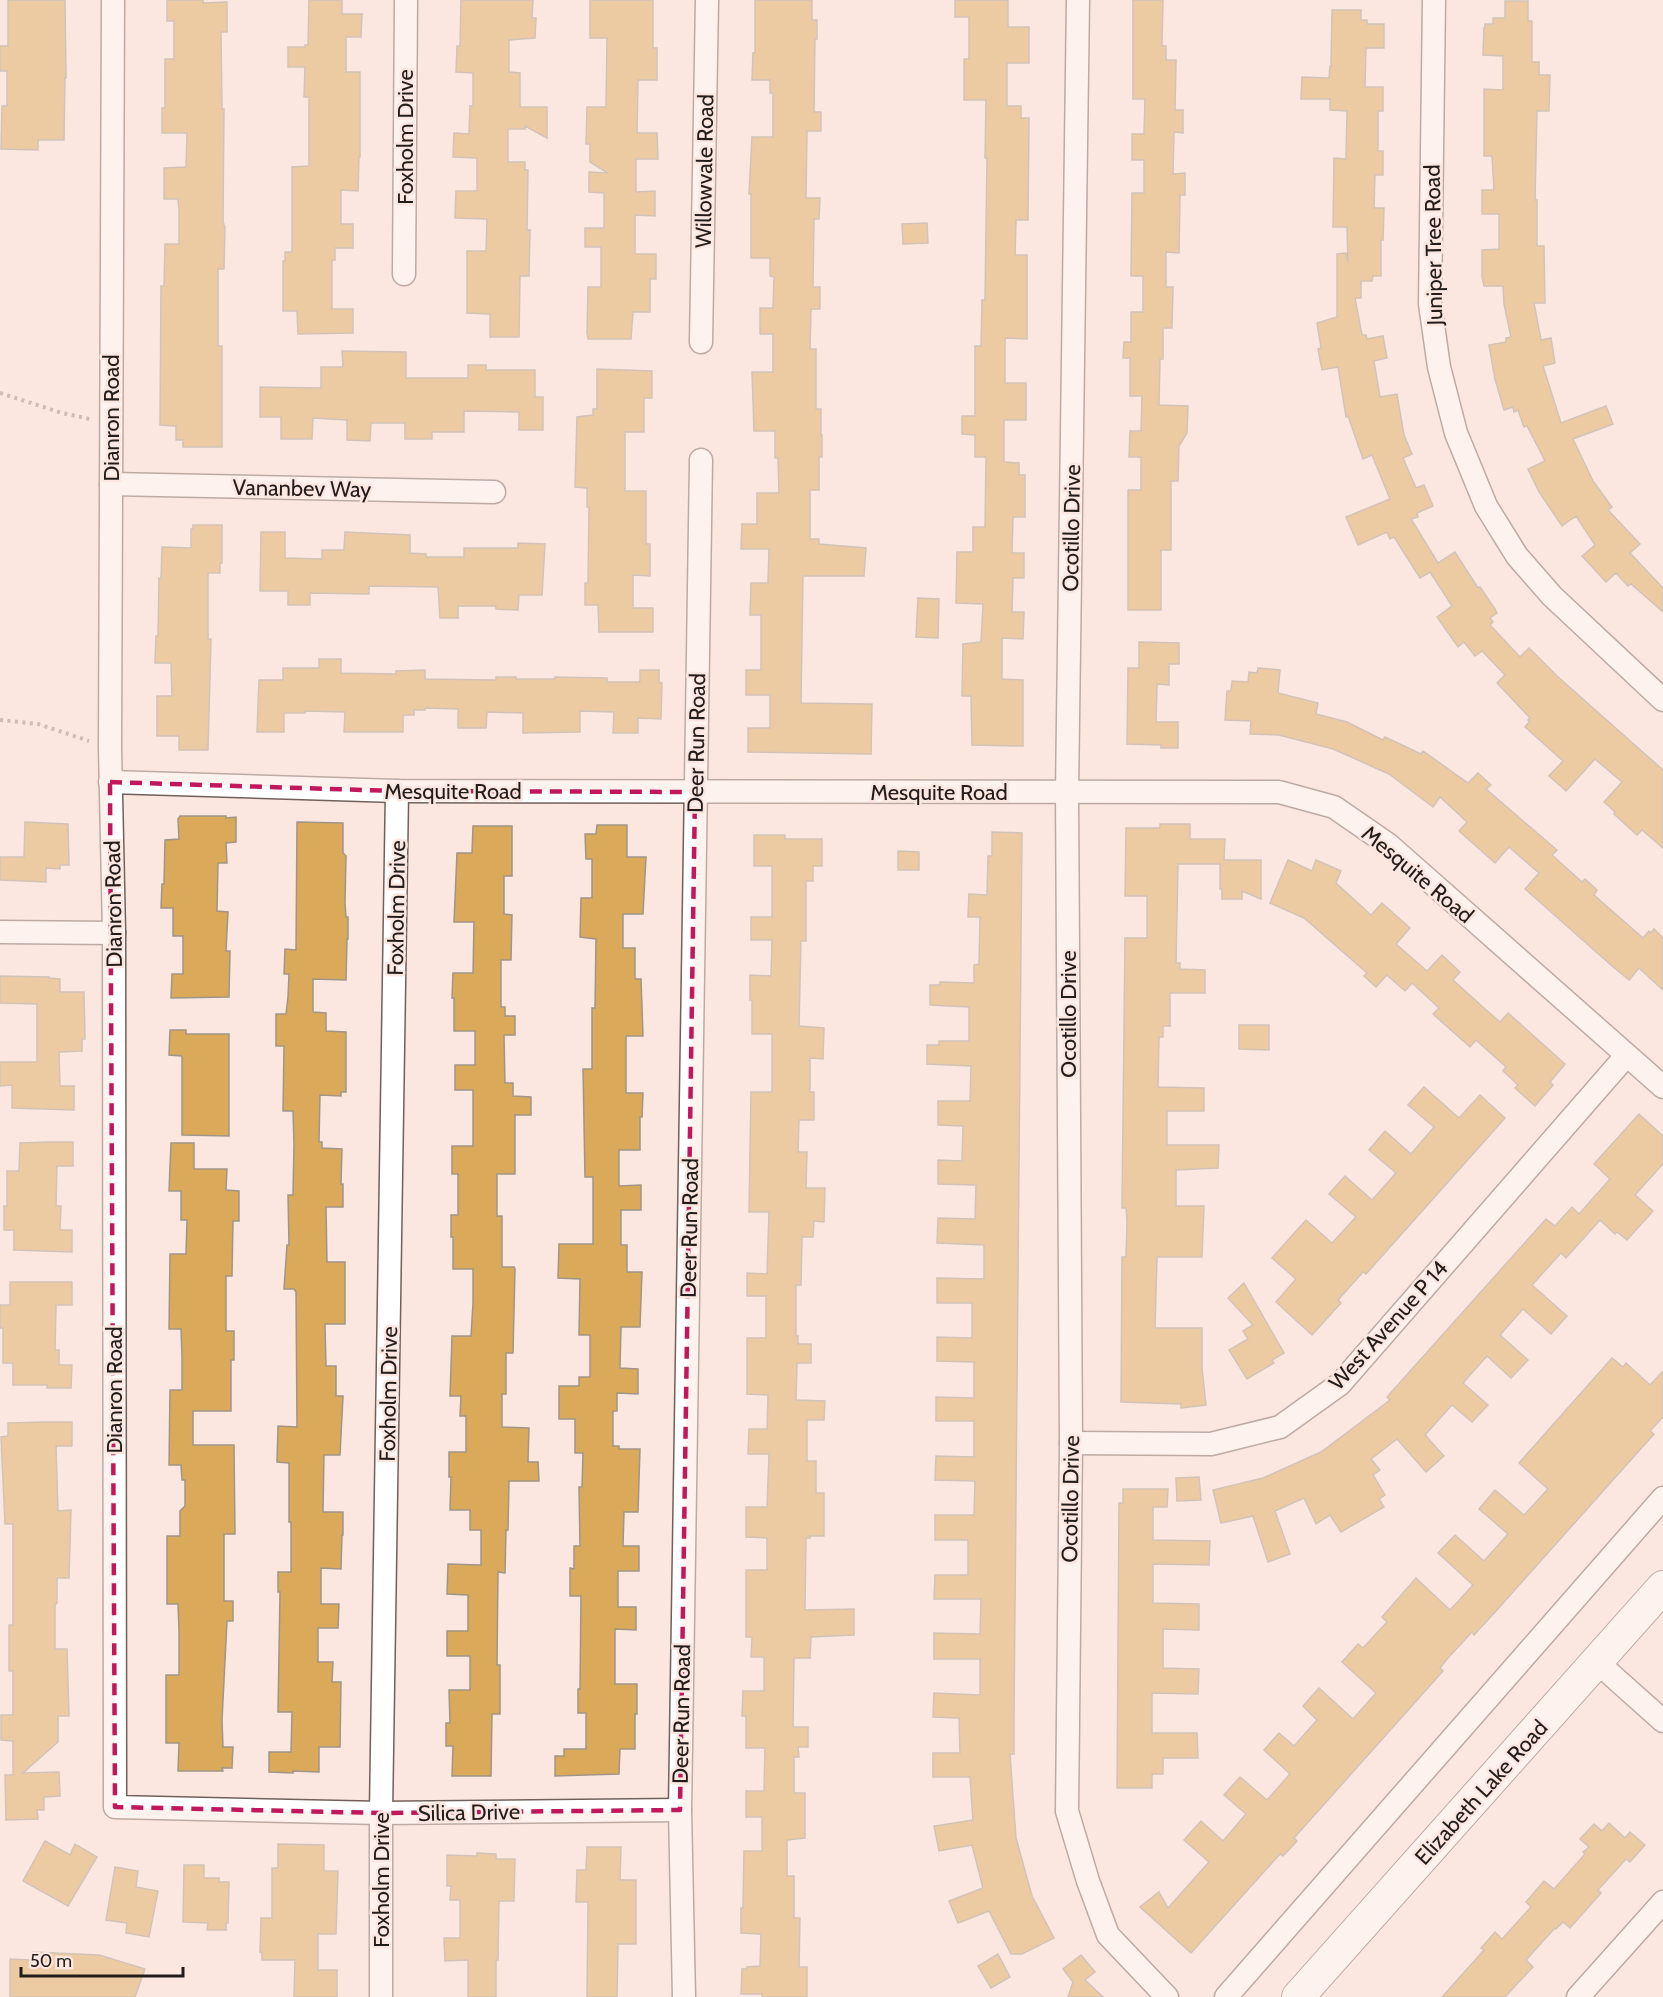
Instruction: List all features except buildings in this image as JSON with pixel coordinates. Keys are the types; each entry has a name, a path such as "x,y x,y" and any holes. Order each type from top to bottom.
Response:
{"main road":[{"name":"Elizabeth Lake Road","path":"1298,1997 1663,1587"}],"street":[{"name":"Dianron Road","path":"113,0 110,782 114,933 114,1808"},
{"name":"Foxholm Drive","path":"404,274 406,0"},
{"name":"Willowvale Road","path":"702,342 707,0"},
{"name":"Ocotillo Drive","path":"1078,0 1067,792 1071,1443 1067,1811 1088,1881 1108,1935 1167,1997"},
{"name":"Juniper Tree Road","path":"1434,0 1430,304 1439,367 1456,433 1486,506 1516,556 1552,596 1663,700"},
{"name":"Deer Run Road","path":"684,1997 680,1810 701,460"},
{"name":"Vananbev Way","path":"111,484 494,492"},
{"name":"Mesquite Road","path":"110,782 397,791 1279,792 1334,807 1389,845 1663,1088"},
{"name":"Foxholm Drive","path":"381,1997 381,1813 397,791"},
{"path":"0,932 114,933"},
{"name":"West Avenue P 14","path":"1071,1443 1211,1444 1280,1426 1340,1384 1626,1056"},
{"path":"1226,1997 1663,1498"},
{"path":"1597,1662 1663,1721"},
{"name":"Silica Drive","path":"114,1808 381,1813 680,1810"},
{"path":"1578,1997 1663,1902"}],"path":[{"path":"0,393 62,413 111,424"},
{"path":"0,720 38,724 110,748"}],"highlighted area":[{"path":"110,782 397,791 695,792 680,1810 381,1813 115,1807"}]}
